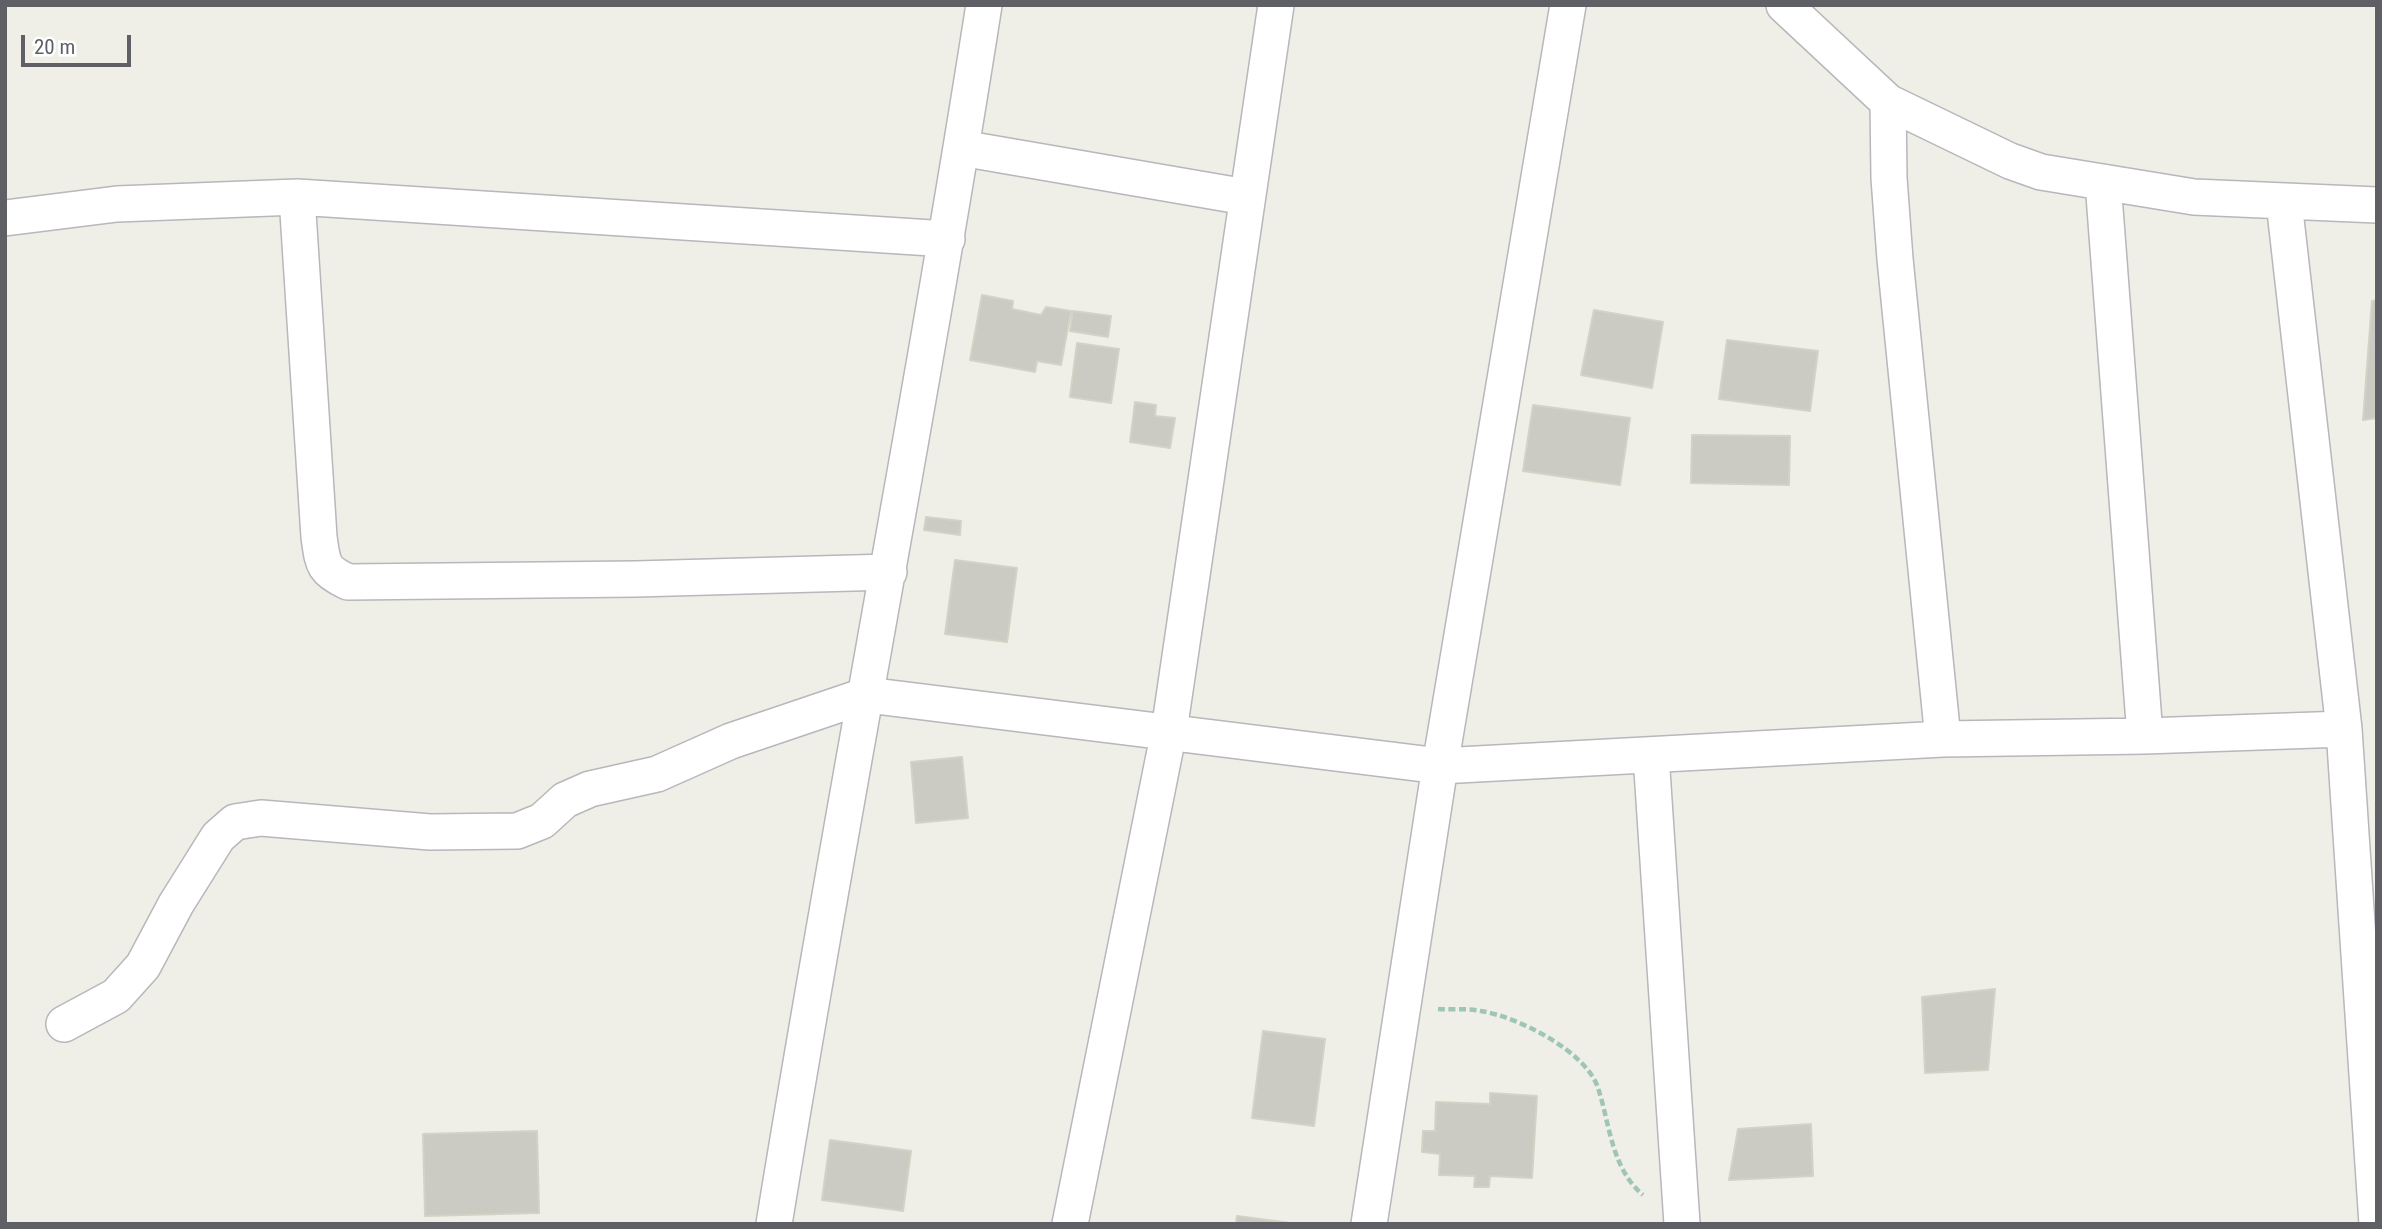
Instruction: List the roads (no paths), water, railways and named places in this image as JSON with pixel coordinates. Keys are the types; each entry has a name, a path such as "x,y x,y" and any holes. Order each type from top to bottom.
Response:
{"street":[{"path":"774,1224 812,992 947,239 984,5"},
{"path":"1070,1224 1169,732 1276,5"},
{"path":"1369,1224 1440,766 1568,5"},
{"path":"1784,5 1888,102 2010,161 2041,172 2194,197 2377,205"},
{"path":"1888,102 1889,178 1895,259 1943,739"},
{"path":"961,148 1240,196"},
{"path":"2103,182 2145,736"},
{"path":"5,218 117,204 297,197 947,239"},
{"path":"297,197 319,537 323,563 331,574 348,582 636,579 889,572"},
{"path":"2284,202 2344,729 2377,1224"},
{"path":"64,1024 116,996 143,966 176,904 218,837 235,822 261,818 430,832 517,831 541,821 565,800 590,789 657,774 731,741 867,695 1440,766 1943,739 2344,729"},
{"path":"1651,755 1681,1216"}]}
